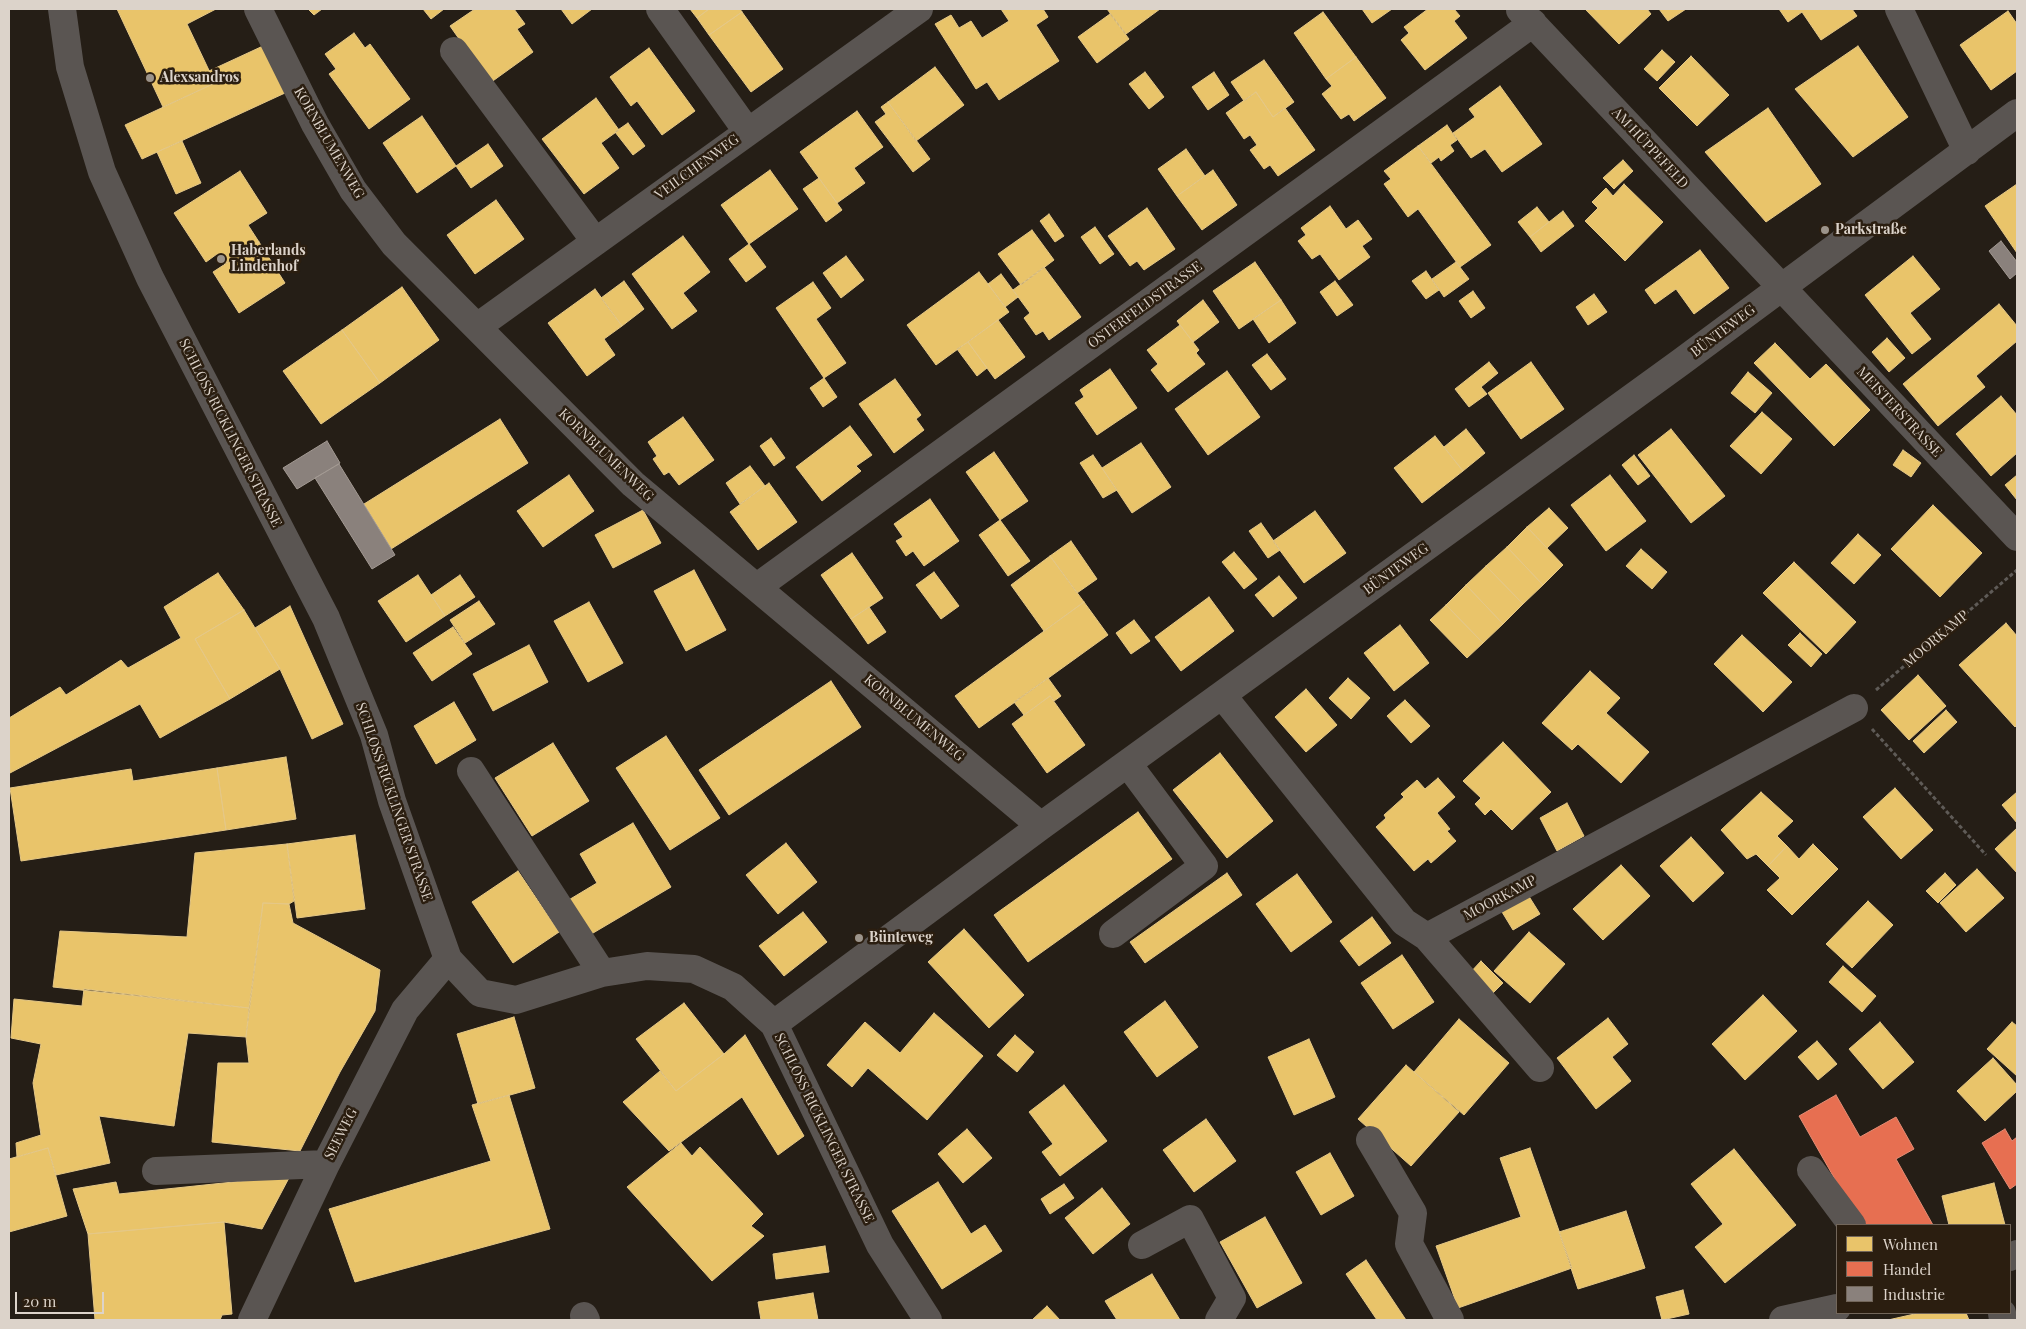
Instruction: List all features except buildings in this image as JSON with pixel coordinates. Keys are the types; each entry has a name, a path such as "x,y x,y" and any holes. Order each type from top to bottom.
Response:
{"street":[{"name":"SCHLOSS RICKLINGER STRASSE","path":"62,9 70,67 102,172 150,278 326,618 374,734 392,801 448,959 480,993 516,1000 602,973 647,966 694,969 733,987 774,1024 880,1245 928,1320"},
{"name":"KORNBLUMENWEG","path":"258,9 315,124 353,190 394,244 633,484 1042,826"},
{"path":"660,9 746,131"},
{"name":"VEILCHENWEG","path":"477,326 746,131 919,9"},
{"path":"1899,9 1967,151"},
{"name":"AM HÜPPEFELD","path":"1526,16 1781,288"},
{"name":"OSTERFELDSTRASSE","path":"757,587 1526,16"},
{"path":"454,51 595,241"},
{"name":"BÜNTEWEG","path":"774,1024 1042,826 1781,288 2017,113"},
{"name":"MEISTERSTRASSE","path":"1781,288 2017,537"},
{"path":"1222,695 1404,922 1427,937 1540,1068"},
{"name":"MOORKAMP","path":"1427,937 1854,708"},
{"path":"1113,934 1204,866 1128,764"},
{"path":"471,771 602,973"},
{"name":"SEEWEG","path":"252,1320 326,1164 405,1010 448,959"},
{"path":"1370,1140 1412,1213 1409,1244 1450,1320"},
{"path":"156,1171 326,1164"},
{"path":"1811,1170 1851,1224"},
{"path":"1142,1245 1190,1219 1232,1298 1219,1320"},
{"path":"1783,1320 1836,1308"}],"path":[{"name":"MOORKAMP","path":"1854,708 2017,570"},
{"path":"1854,708 1986,855"}],"place":[{"name":"Alexsandros","path":"150,78"},
{"name":"Parkstraße","path":"1825,230"},
{"name":"Haberlands Lindenhof","path":"221,259"},
{"name":"Bünteweg","path":"859,938"}]}
